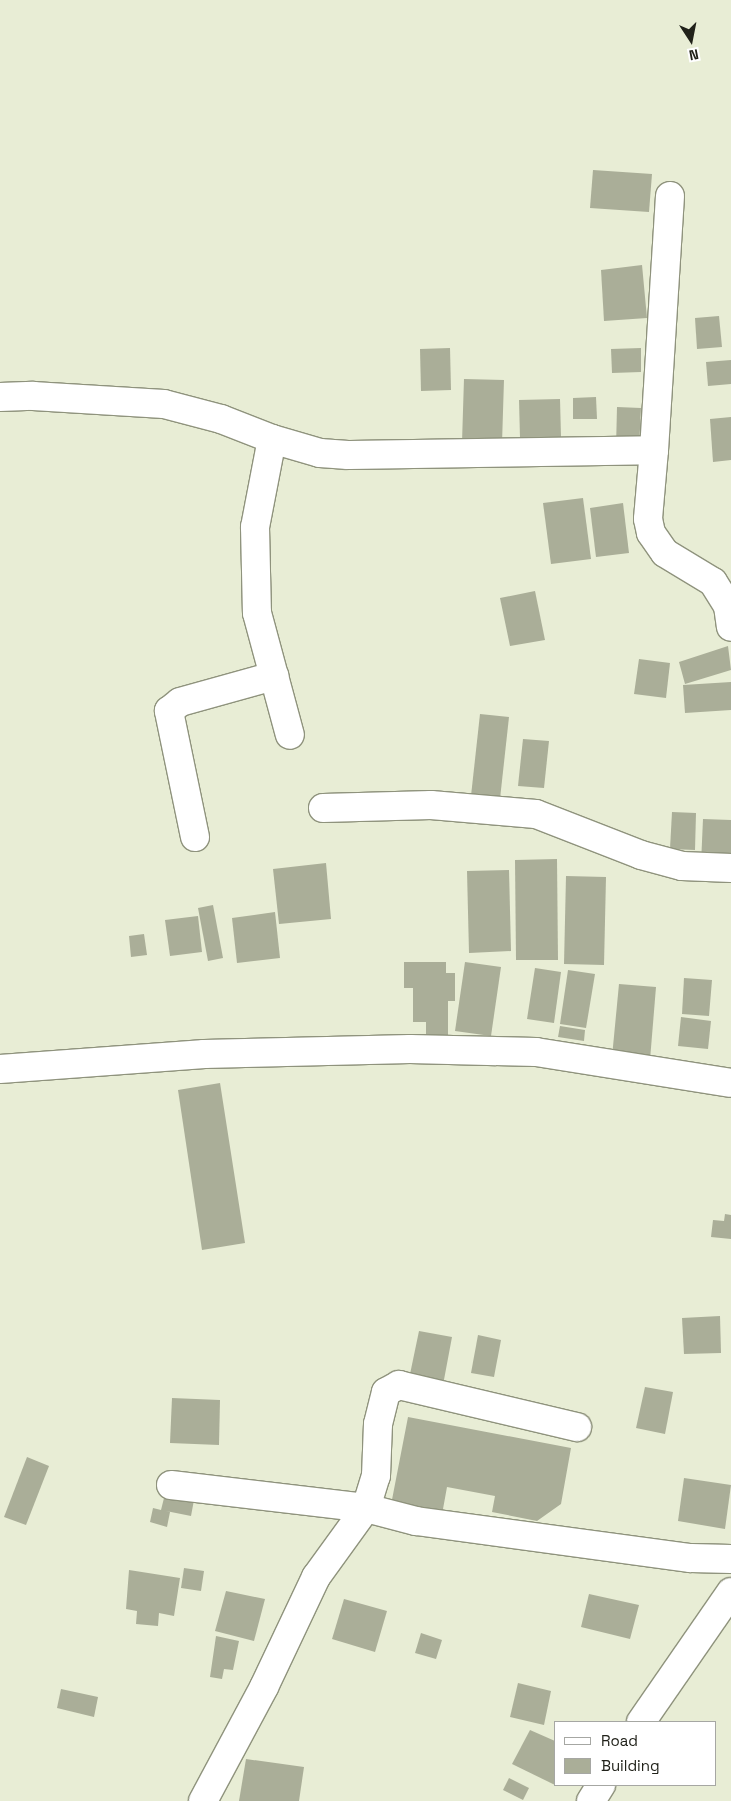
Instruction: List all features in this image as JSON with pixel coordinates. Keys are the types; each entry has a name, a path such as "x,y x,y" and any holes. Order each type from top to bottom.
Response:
{"street":[{"path":"670,196 648,518 650,533 665,553 713,582 728,606 731,626"},
{"path":"0,397 33,396 164,404 221,419 272,439 320,453 348,455 654,450"},
{"path":"272,439 256,528 257,613 290,735"},
{"path":"195,837 169,711 180,702 274,676"},
{"path":"323,808 431,805 536,814 641,855 682,866 731,868"},
{"path":"0,1069 204,1054 410,1050 536,1052 731,1083"},
{"path":"203,1801 264,1687 316,1577 366,1508 376,1476 378,1424 386,1392 399,1385 577,1427"},
{"path":"171,1485 366,1508 436,1524 692,1558 731,1559"},
{"path":"641,1721 731,1592"},
{"path":"591,1801 600,1786"}],"building":[{"path":"593,170 652,174 649,212 590,208"},
{"path":"642,265 647,318 604,321 601,270"},
{"path":"719,316 722,347 697,349 695,318"},
{"path":"450,348 451,390 421,391 420,349"},
{"path":"641,348 641,372 612,373 611,349"},
{"path":"731,360 731,384 708,386 706,362"},
{"path":"464,379 504,380 502,443 462,442"},
{"path":"596,397 597,419 573,419 573,398"},
{"path":"560,399 561,437 520,438 519,400"},
{"path":"617,407 641,408 639,449 616,448"},
{"path":"731,417 731,460 713,462 710,419"},
{"path":"583,498 591,559 551,564 543,503"},
{"path":"623,503 629,553 596,557 590,508"},
{"path":"535,591 545,640 510,646 500,598"},
{"path":"728,646 731,670 685,684 679,662"},
{"path":"639,659 670,663 666,698 634,694"},
{"path":"731,682 731,710 685,713 683,685"},
{"path":"480,714 509,717 499,808 470,805"},
{"path":"523,739 549,741 544,788 518,786"},
{"path":"672,812 696,813 695,850 670,849"},
{"path":"703,819 731,820 731,865 701,864"},
{"path":"557,859 558,960 516,960 515,860"},
{"path":"326,863 331,919 279,924 273,869"},
{"path":"509,870 511,951 469,953 467,871"},
{"path":"566,876 606,877 604,965 564,964"},
{"path":"213,905 223,958 208,961 198,908"},
{"path":"275,912 280,958 237,963 232,918"},
{"path":"198,916 202,952 170,956 165,920"},
{"path":"144,934 147,955 131,957 129,936"},
{"path":"404,962 446,962 446,973 455,973 455,1001 448,1001 448,1035 426,1035 426,1022 413,1022 413,988 404,988"},
{"path":"465,962 501,967 491,1036 455,1031"},
{"path":"535,968 561,972 554,1023 527,1019"},
{"path":"568,970 595,974 586,1028 560,1024"},
{"path":"684,978 712,980 709,1016 682,1014"},
{"path":"619,984 656,987 650,1060 612,1057"},
{"path":"681,1017 711,1021 708,1049 678,1046"},
{"path":"560,1026 585,1030 584,1041 558,1037"},
{"path":"220,1083 245,1243 202,1250 178,1090"},
{"path":"725,1214 731,1215 731,1239 711,1237 713,1220 724,1221"},
{"path":"720,1316 721,1353 684,1354 682,1318"},
{"path":"419,1331 452,1337 443,1385 409,1379"},
{"path":"478,1335 501,1340 494,1377 471,1373"},
{"path":"645,1387 673,1392 665,1434 636,1428"},
{"path":"172,1398 220,1400 219,1445 170,1443"},
{"path":"408,1417 571,1448 561,1504 537,1521 492,1512 495,1496 447,1487 441,1520 390,1510"},
{"path":"27,1457 49,1466 26,1525 4,1517"},
{"path":"684,1478 731,1485 725,1529 678,1521"},
{"path":"165,1494 194,1500 191,1516 166,1511 170,1512 167,1527 150,1522 153,1508 161,1510"},
{"path":"184,1568 204,1571 201,1591 181,1588"},
{"path":"129,1570 180,1578 174,1616 159,1613 158,1626 136,1624 137,1611 126,1609"},
{"path":"226,1591 265,1599 254,1641 215,1631"},
{"path":"589,1594 639,1605 630,1639 581,1627"},
{"path":"344,1599 387,1611 375,1652 332,1639"},
{"path":"421,1633 442,1640 436,1659 415,1653"},
{"path":"216,1636 239,1641 233,1670 224,1669 222,1679 210,1677"},
{"path":"518,1683 551,1691 544,1725 510,1717"},
{"path":"61,1689 98,1697 94,1717 57,1708"},
{"path":"530,1730 554,1741 554,1785 512,1764"},
{"path":"246,1759 304,1767 299,1801 239,1801"},
{"path":"509,1778 529,1788 523,1800 503,1790"}]}
